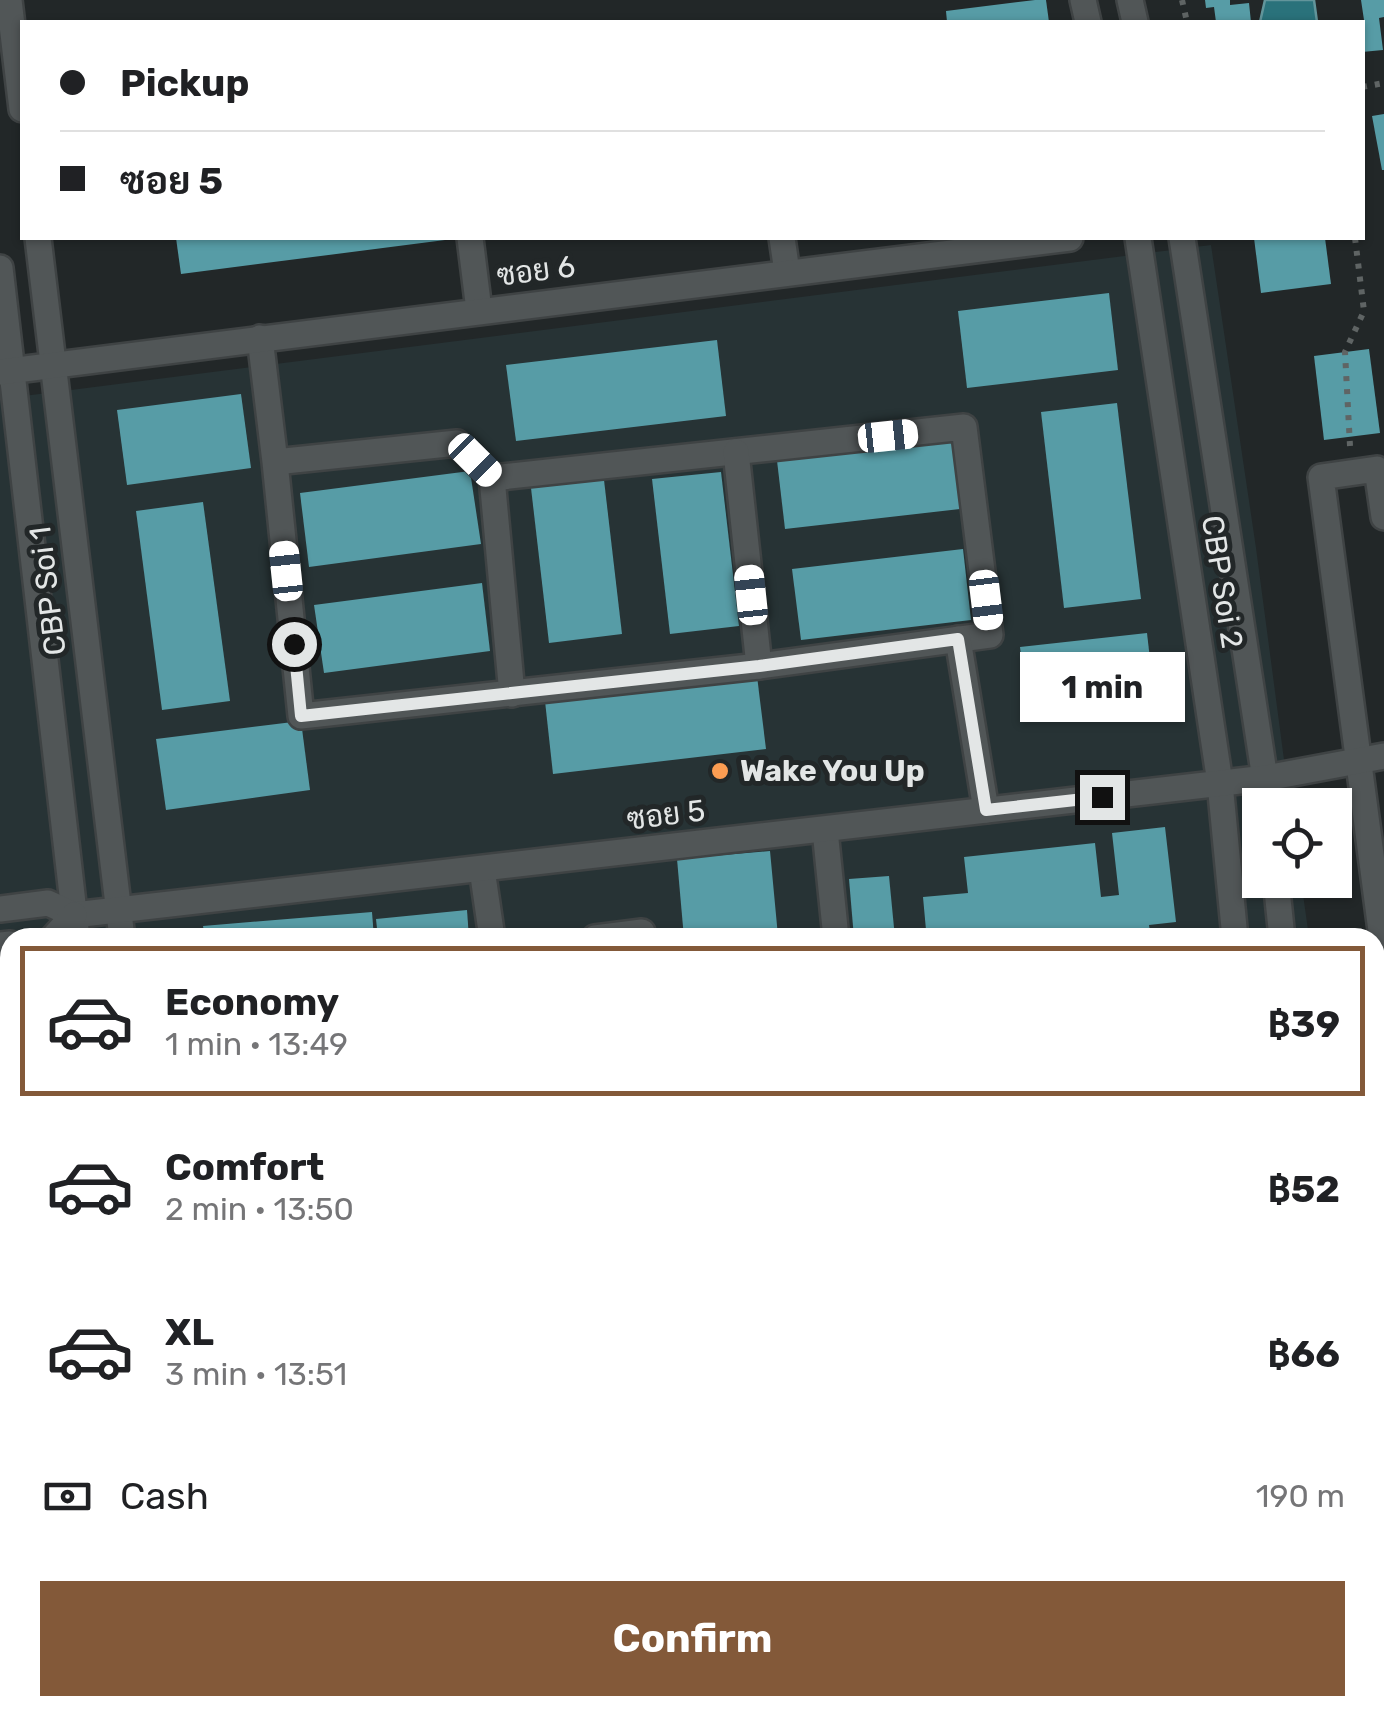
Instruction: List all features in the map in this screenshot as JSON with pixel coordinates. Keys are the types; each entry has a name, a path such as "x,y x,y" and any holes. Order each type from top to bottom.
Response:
{"street":[{"path":"9,0 20,92"},
{"name":"CBP Soi 1","path":"38,240 121,928"},
{"path":"470,240 479,310"},
{"path":"782,240 786,272"},
{"name":"ซอย 6","path":"6,371 1053,240"},
{"name":"CBP Soi 2","path":"1138,240 1220,783 1234,928"},
{"name":"CBP Soi 2","path":"1182,240 1267,788"},
{"name":"CBP Soi 1","path":"0,268 6,371 75,926"},
{"path":"260,338 301,716 759,666 990,635 964,428 492,478"},
{"path":"275,462 457,443 492,478 512,694"},
{"path":"736,452 759,666"},
{"path":"1382,928 1372,758 1321,477 1377,469 1384,517"},
{"path":"958,639 986,810"},
{"name":"ซอย 5","path":"0,909 48,903 75,926 119,909 1266,778 1372,758"},
{"path":"826,830 835,928"},
{"path":"482,869 491,928"},
{"path":"1278,898 1281,928"}],"path":[{"path":"1353,472 1345,352 1364,310 1354,240"}],"shaded area":[{"path":"1211,245 1288,788 1242,788 1242,898 1304,898 1308,928 0,928 0,399"}],"water":[{"path":"1265,0 1314,0 1317,20 1260,20"}],"building":[{"path":"1046,0 1049,20 947,20 946,11"},
{"path":"1205,0 1230,0 1230,5 1249,3 1251,20 1216,20 1214,7 1206,8"},
{"path":"1361,0 1384,0 1384,17 1379,18 1383,50 1365,52"},
{"path":"1384,114 1384,170 1382,170 1372,116"},
{"path":"176,240 445,240 181,274"},
{"path":"1254,240 1325,240 1331,284 1261,293"},
{"path":"1109,293 1118,370 967,388 958,311"},
{"path":"717,340 726,416 516,441 506,365"},
{"path":"1369,349 1380,433 1324,440 1314,356"},
{"path":"241,394 251,468 127,485 117,410"},
{"path":"1117,403 1141,599 1064,608 1041,412"},
{"path":"951,432 960,509 785,529 776,452"},
{"path":"470,471 481,544 309,567 300,493"},
{"path":"721,472 739,626 670,634 652,479"},
{"path":"604,480 622,634 549,643 531,488"},
{"path":"203,502 230,701 162,710 136,511"},
{"path":"963,549 971,620 801,640 792,569"},
{"path":"482,583 490,651 324,673 314,605"},
{"path":"1147,633 1155,703 1029,718 1020,647"},
{"path":"756,668 766,749 553,774 544,692"},
{"path":"301,721 310,790 166,810 156,739"},
{"path":"1165,827 1176,922 1149,925 1149,928 926,928 923,897 968,893 964,857 1095,843 1101,897 1119,895 1112,833"},
{"path":"770,851 777,928 683,928 677,859"},
{"path":"889,876 894,928 853,928 849,879"},
{"path":"467,910 468,928 377,928 376,919"},
{"path":"372,912 373,928 203,928"}],"place":[{"name":"Wake You Up","path":"720,771"}],"route":[{"path":"294,644 301,716 759,666 958,639 986,810 1102,797"}]}
